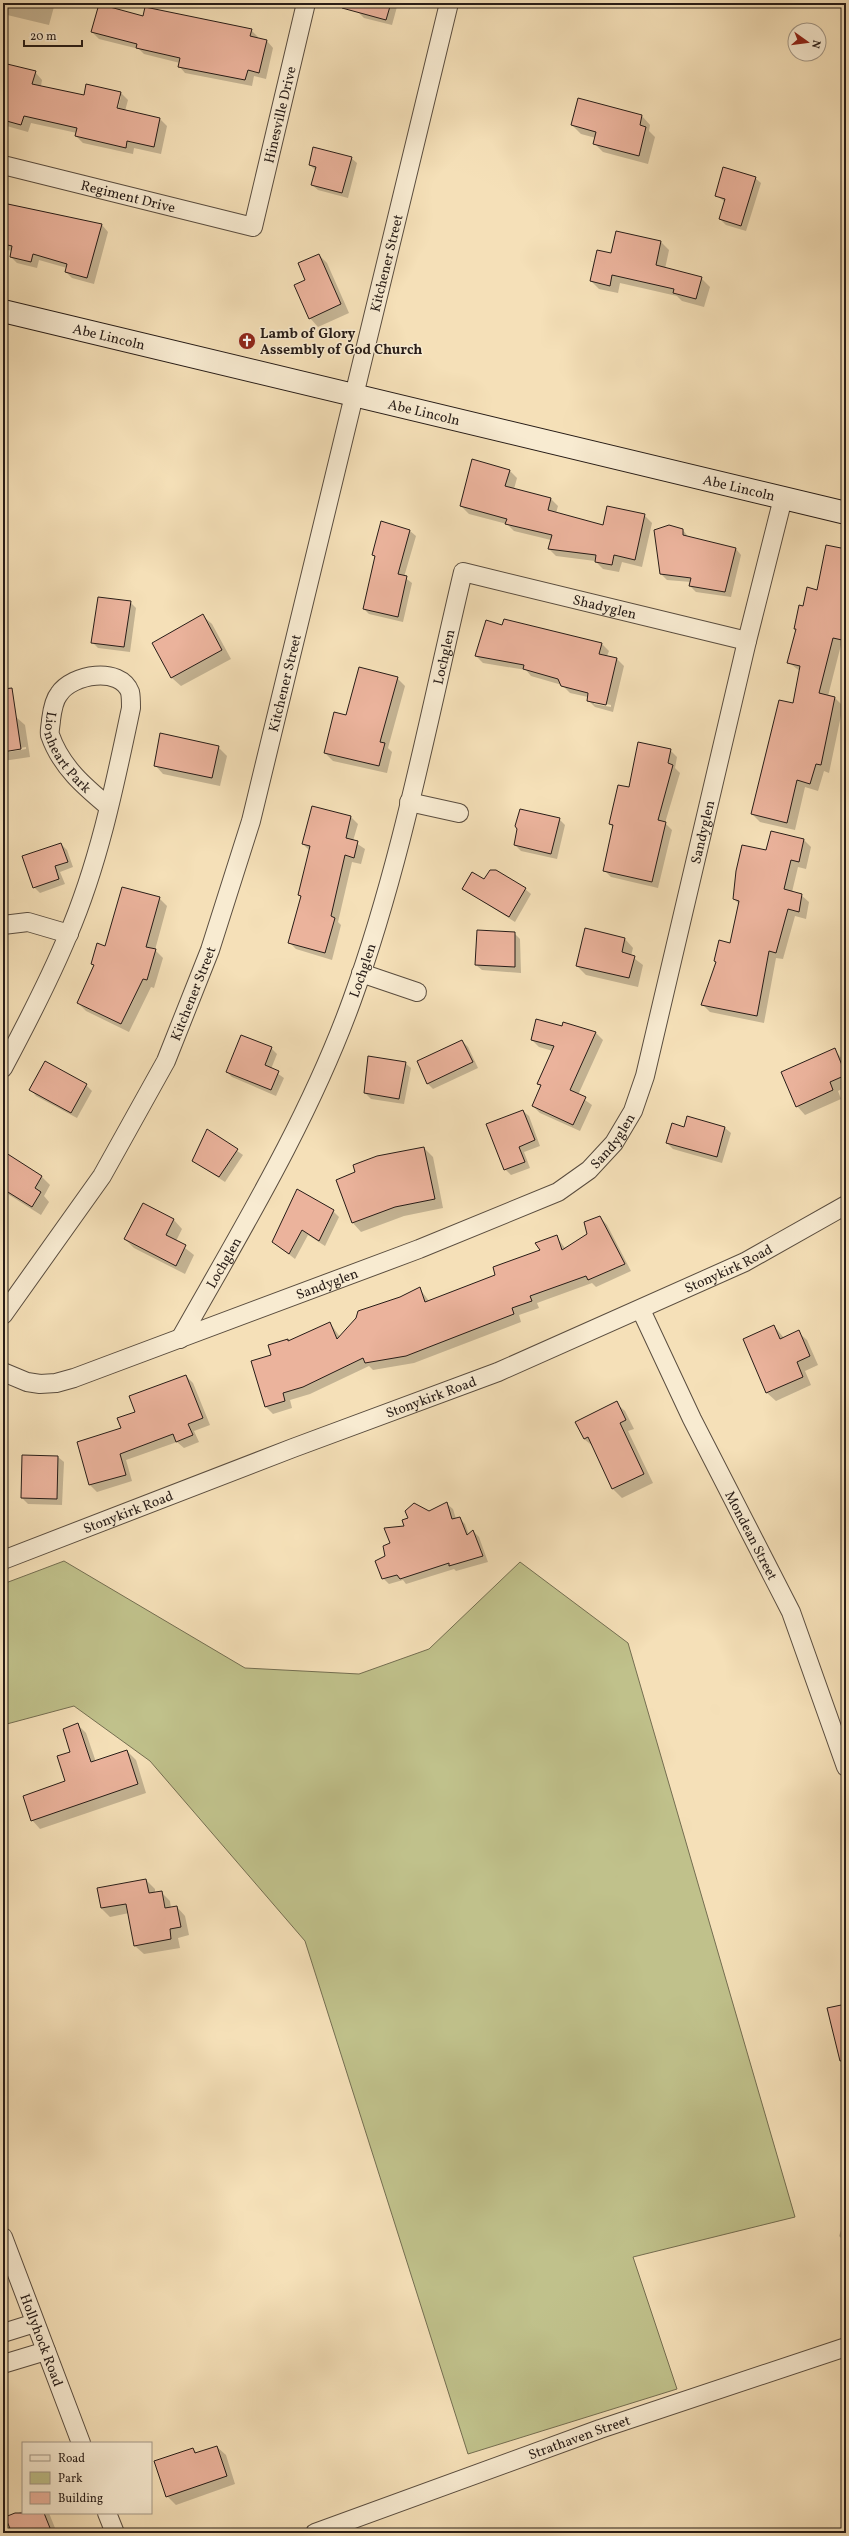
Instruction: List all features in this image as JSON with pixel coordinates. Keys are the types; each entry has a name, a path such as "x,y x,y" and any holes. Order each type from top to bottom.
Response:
{"street":[{"name":"Hinesville Drive","path":"253,227 305,3"},
{"name":"Kitchener Street","path":"3,1315 102,1176 138,1113 166,1061 210,950 251,821 353,394 449,3"},
{"name":"Regiment Drive","path":"3,165 253,227"},
{"name":"Abe Lincoln","path":"3,311 846,513"},
{"name":"Sandyglen","path":"3,1372 27,1382 56,1383 180,1339 412,1251 558,1192 589,1170 614,1143 633,1111 645,1076 747,641 783,498"},
{"name":"Shadyglen","path":"463,572 747,641"},
{"name":"Lochglen","path":"180,1339 311,1096 352,1001 377,924 409,802 463,572"},
{"name":"Lionheart Park","path":"3,1068 36,1006 69,934 110,807 131,708 130,692 122,682 107,676 92,675 70,684 59,694 52,712 50,734 71,774 110,807"},
{"path":"409,802 459,813"},
{"path":"3,925 28,922 69,934"},
{"path":"361,973 417,992"},
{"name":"Stonykirk Road","path":"3,1560 293,1448 498,1372 641,1310 745,1262 846,1205"},
{"name":"Mondean Street","path":"641,1310 692,1419 791,1612 846,1767"},
{"name":"Hollyhock Road","path":"3,2237 81,2442"},
{"path":"3,2333 35,2323"},
{"name":"Strathaven Street","path":"315,2533 600,2429 846,2347"},
{"path":"3,2364 46,2351"},
{"path":"107,2514 115,2533"}],"green space":[{"path":"64,1561 245,1668 359,1674 429,1649 520,1562 628,1643 795,2217 633,2257 677,2389 468,2454 305,1941 150,1761 74,1706 3,1725 3,1584"}],"building":[{"path":"343,3 391,3 386,20 342,8"},
{"path":"99,4 143,16 145,7 252,29 250,36 267,40 259,73 248,70 245,80 178,67 180,58 136,48 137,44 91,32"},
{"path":"3,63 36,71 32,84 84,95 86,84 121,92 117,108 160,118 154,147 127,141 126,148 75,136 77,128 24,116 21,125 3,120"},
{"path":"578,98 642,115 640,125 646,127 639,156 593,144 596,132 571,125"},
{"path":"313,147 352,157 342,193 311,185 316,167 309,165"},
{"path":"723,167 756,177 741,226 719,219 725,199 715,196"},
{"path":"3,203 102,224 87,278 65,272 67,264 33,254 31,262 10,257 12,246 3,244"},
{"path":"616,231 661,241 656,265 702,277 696,299 673,293 674,289 612,275 610,286 590,281 597,250 611,253"},
{"path":"319,254 341,304 309,319 294,285 305,280 298,263"},
{"path":"472,459 510,470 505,486 551,498 548,510 603,525 607,506 645,514 635,560 614,555 612,565 595,562 596,555 548,549 552,535 505,524 507,519 460,506"},
{"path":"381,521 410,530 398,574 407,576 398,617 363,609 375,556 372,555"},
{"path":"669,525 683,529 683,535 736,548 725,592 689,586 691,578 660,574 654,530"},
{"path":"826,545 846,549 846,625 842,640 833,638 819,693 835,697 821,765 816,764 810,784 797,780 787,823 751,814 779,700 793,703 800,666 787,663 796,629 794,629 799,605 803,606 807,587 817,590"},
{"path":"98,597 131,601 124,647 91,643"},
{"path":"203,614 222,650 171,678 152,643"},
{"path":"504,619 602,643 599,654 617,658 606,705 587,701 588,693 561,686 558,679 523,669 524,665 475,656 486,620 502,625"},
{"path":"359,667 398,677 380,742 385,743 379,766 324,753 334,712 346,715"},
{"path":"12,688 21,749 3,752 3,689"},
{"path":"160,733 219,746 212,778 154,766"},
{"path":"638,742 671,749 668,763 673,765 658,820 666,822 652,882 603,871 613,825 609,824 618,785 629,787"},
{"path":"312,806 351,816 346,838 358,841 354,858 345,855 331,916 335,918 325,953 288,943 301,896 298,895 310,846 302,844"},
{"path":"520,809 560,818 551,854 514,845 517,829 515,826"},
{"path":"771,831 804,839 799,862 791,860 784,889 802,894 799,912 788,909 776,953 769,951 757,1016 701,1005 716,962 714,961 719,940 730,943 739,901 733,899 736,871 742,845 766,850"},
{"path":"61,843 68,862 55,866 59,879 33,888 22,856"},
{"path":"490,870 496,870 526,888 509,917 462,889 472,872 484,879"},
{"path":"122,887 160,897 146,947 156,949 147,980 143,979 121,1024 77,1003 94,965 91,964 97,943 105,946"},
{"path":"585,928 625,938 622,952 635,956 629,978 576,966"},
{"path":"477,930 515,932 515,967 475,965"},
{"path":"536,1019 562,1026 563,1022 596,1032 570,1090 586,1097 573,1125 532,1106 541,1085 537,1084 554,1046 531,1040"},
{"path":"241,1035 272,1047 265,1065 279,1071 271,1090 226,1072"},
{"path":"462,1040 473,1062 427,1084 417,1061"},
{"path":"835,1048 846,1075 830,1082 833,1090 796,1107 781,1072"},
{"path":"368,1056 406,1062 399,1099 364,1093"},
{"path":"45,1061 87,1084 71,1113 29,1090"},
{"path":"523,1110 535,1140 519,1147 525,1162 504,1170 486,1124"},
{"path":"687,1116 725,1127 717,1157 666,1143 672,1123 684,1127"},
{"path":"207,1129 238,1149 219,1177 192,1161"},
{"path":"424,1147 435,1199 395,1207 352,1223 336,1180 355,1172 353,1165 377,1156"},
{"path":"3,1151 42,1176 35,1188 41,1192 32,1207 3,1189"},
{"path":"297,1189 334,1210 319,1241 302,1230 289,1254 272,1242"},
{"path":"143,1203 174,1219 166,1235 186,1245 176,1266 124,1239"},
{"path":"600,1216 625,1264 588,1280 586,1276 530,1296 532,1301 512,1308 514,1314 406,1356 365,1363 363,1358 303,1387 283,1393 285,1401 265,1407 251,1361 271,1355 268,1345 288,1339 288,1341 330,1322 337,1339 356,1318 358,1311 400,1297 420,1287 425,1302 495,1275 493,1267 540,1250 535,1243 557,1235 562,1250 587,1234 584,1222"},
{"path":"774,1325 780,1339 799,1330 810,1356 797,1362 803,1377 766,1393 743,1339"},
{"path":"186,1375 203,1418 188,1424 193,1435 176,1442 173,1434 120,1454 126,1475 89,1485 77,1442 121,1428 117,1418 135,1412 129,1396"},
{"path":"617,1401 626,1420 620,1423 644,1474 612,1489 588,1437 584,1439 575,1422"},
{"path":"22,1455 58,1456 57,1499 21,1498"},
{"path":"447,1502 452,1519 460,1517 467,1535 473,1530 483,1556 449,1566 449,1563 400,1579 397,1575 382,1579 375,1561 385,1556 383,1546 390,1543 384,1528 404,1526 402,1520 408,1518 405,1511 414,1503 429,1511"},
{"path":"78,1723 91,1762 127,1750 138,1784 31,1821 23,1796 65,1781 57,1756 70,1752 63,1729"},
{"path":"146,1879 149,1893 162,1891 165,1908 177,1906 181,1927 170,1929 171,1939 134,1946 126,1904 101,1908 97,1888"},
{"path":"846,2004 846,2060 840,2061 827,2008"},
{"path":"217,2446 227,2476 166,2497 154,2461 193,2448 195,2453"},
{"path":"15,2513 44,2514 52,2533 12,2533 5,2517"}],"place":[{"name":"Lamb of Glory Assembly of God Church","path":"247,341"}]}
